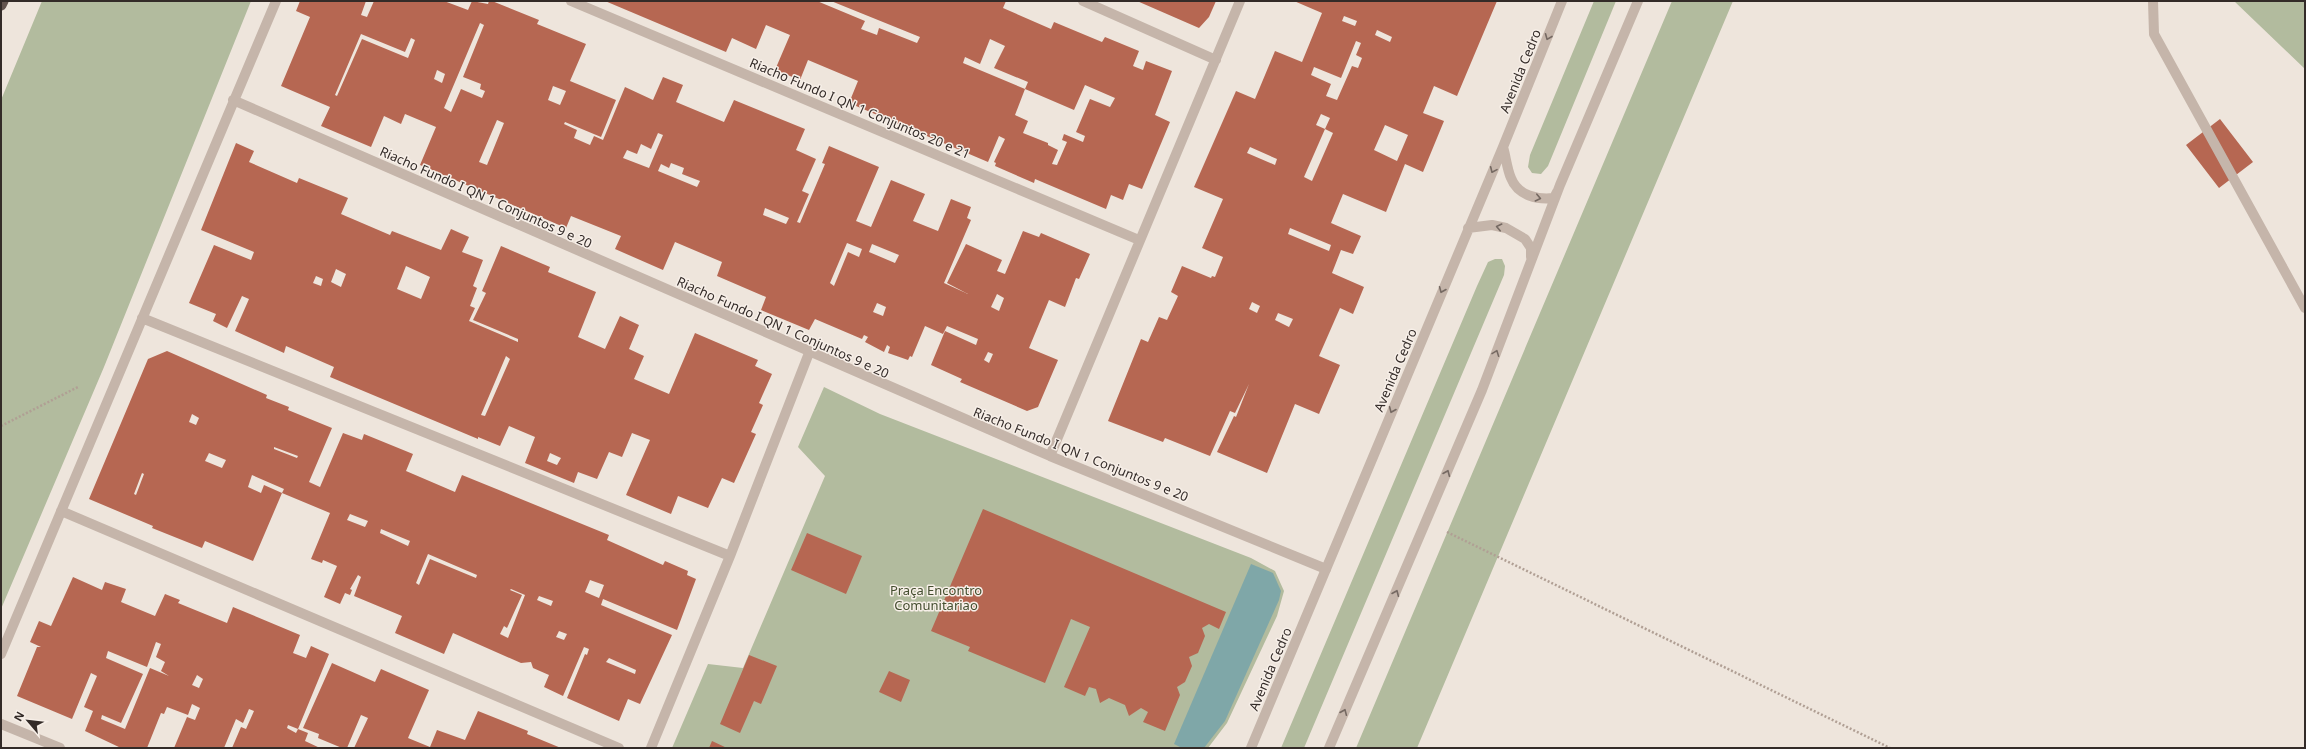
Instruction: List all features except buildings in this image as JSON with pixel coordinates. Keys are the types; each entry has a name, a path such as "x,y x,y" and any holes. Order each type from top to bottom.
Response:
{"highway":[{"path":"1,5 3,1"}],"street":[{"path":"1,654 233,100 276,1"},
{"name":"Riacho Fundo I QN 1 Conjuntos 20 e 21","path":"571,1 1139,240"},
{"path":"1083,1 1216,60"},
{"path":"1050,456 1240,1"},
{"name":"Avenida Cedro","path":"1251,748 1503,147 1562,1"},
{"path":"1503,147 1510,178 1524,193 1540,200 1554,198 1638,1"},
{"path":"2153,1 2154,34 2305,308"},
{"name":"Riacho Fundo I QN 1 Conjuntos 9 e 20","path":"233,100 809,353 1050,456 1326,569"},
{"path":"1329,748 1482,390 1560,184"},
{"path":"1468,228 1492,225 1506,228 1525,239 1531,248 1531,261"},
{"path":"142,318 730,556"},
{"path":"651,748 730,556 809,353"},
{"path":"61,511 619,748"},
{"path":"1,724 60,748"}],"path":[{"path":"1,426 78,387"},
{"path":"1444,531 1890,748"}],"green space":[{"path":"42,1 251,1 104,367 1,609 1,100"},
{"path":"1594,1 1616,1 1548,166 1541,174 1532,173 1528,167 1530,155"},
{"path":"1672,1 1733,1 1417,748 1356,748"},
{"path":"2234,1 2305,1 2305,69"},
{"path":"1495,259 1502,259 1505,266 1504,275 1304,748 1281,748 1477,286 1488,262"},
{"name":"Praça Encontro Comunitariao","path":"824,387 880,414 1251,558 1275,571 1284,591 1277,616 1227,723 1208,748 672,748 708,664 743,668 825,476 798,447"}],"water":[{"path":"1251,564 1273,573 1281,591 1279,600 1225,721 1204,748 1182,748 1174,744"}]}
